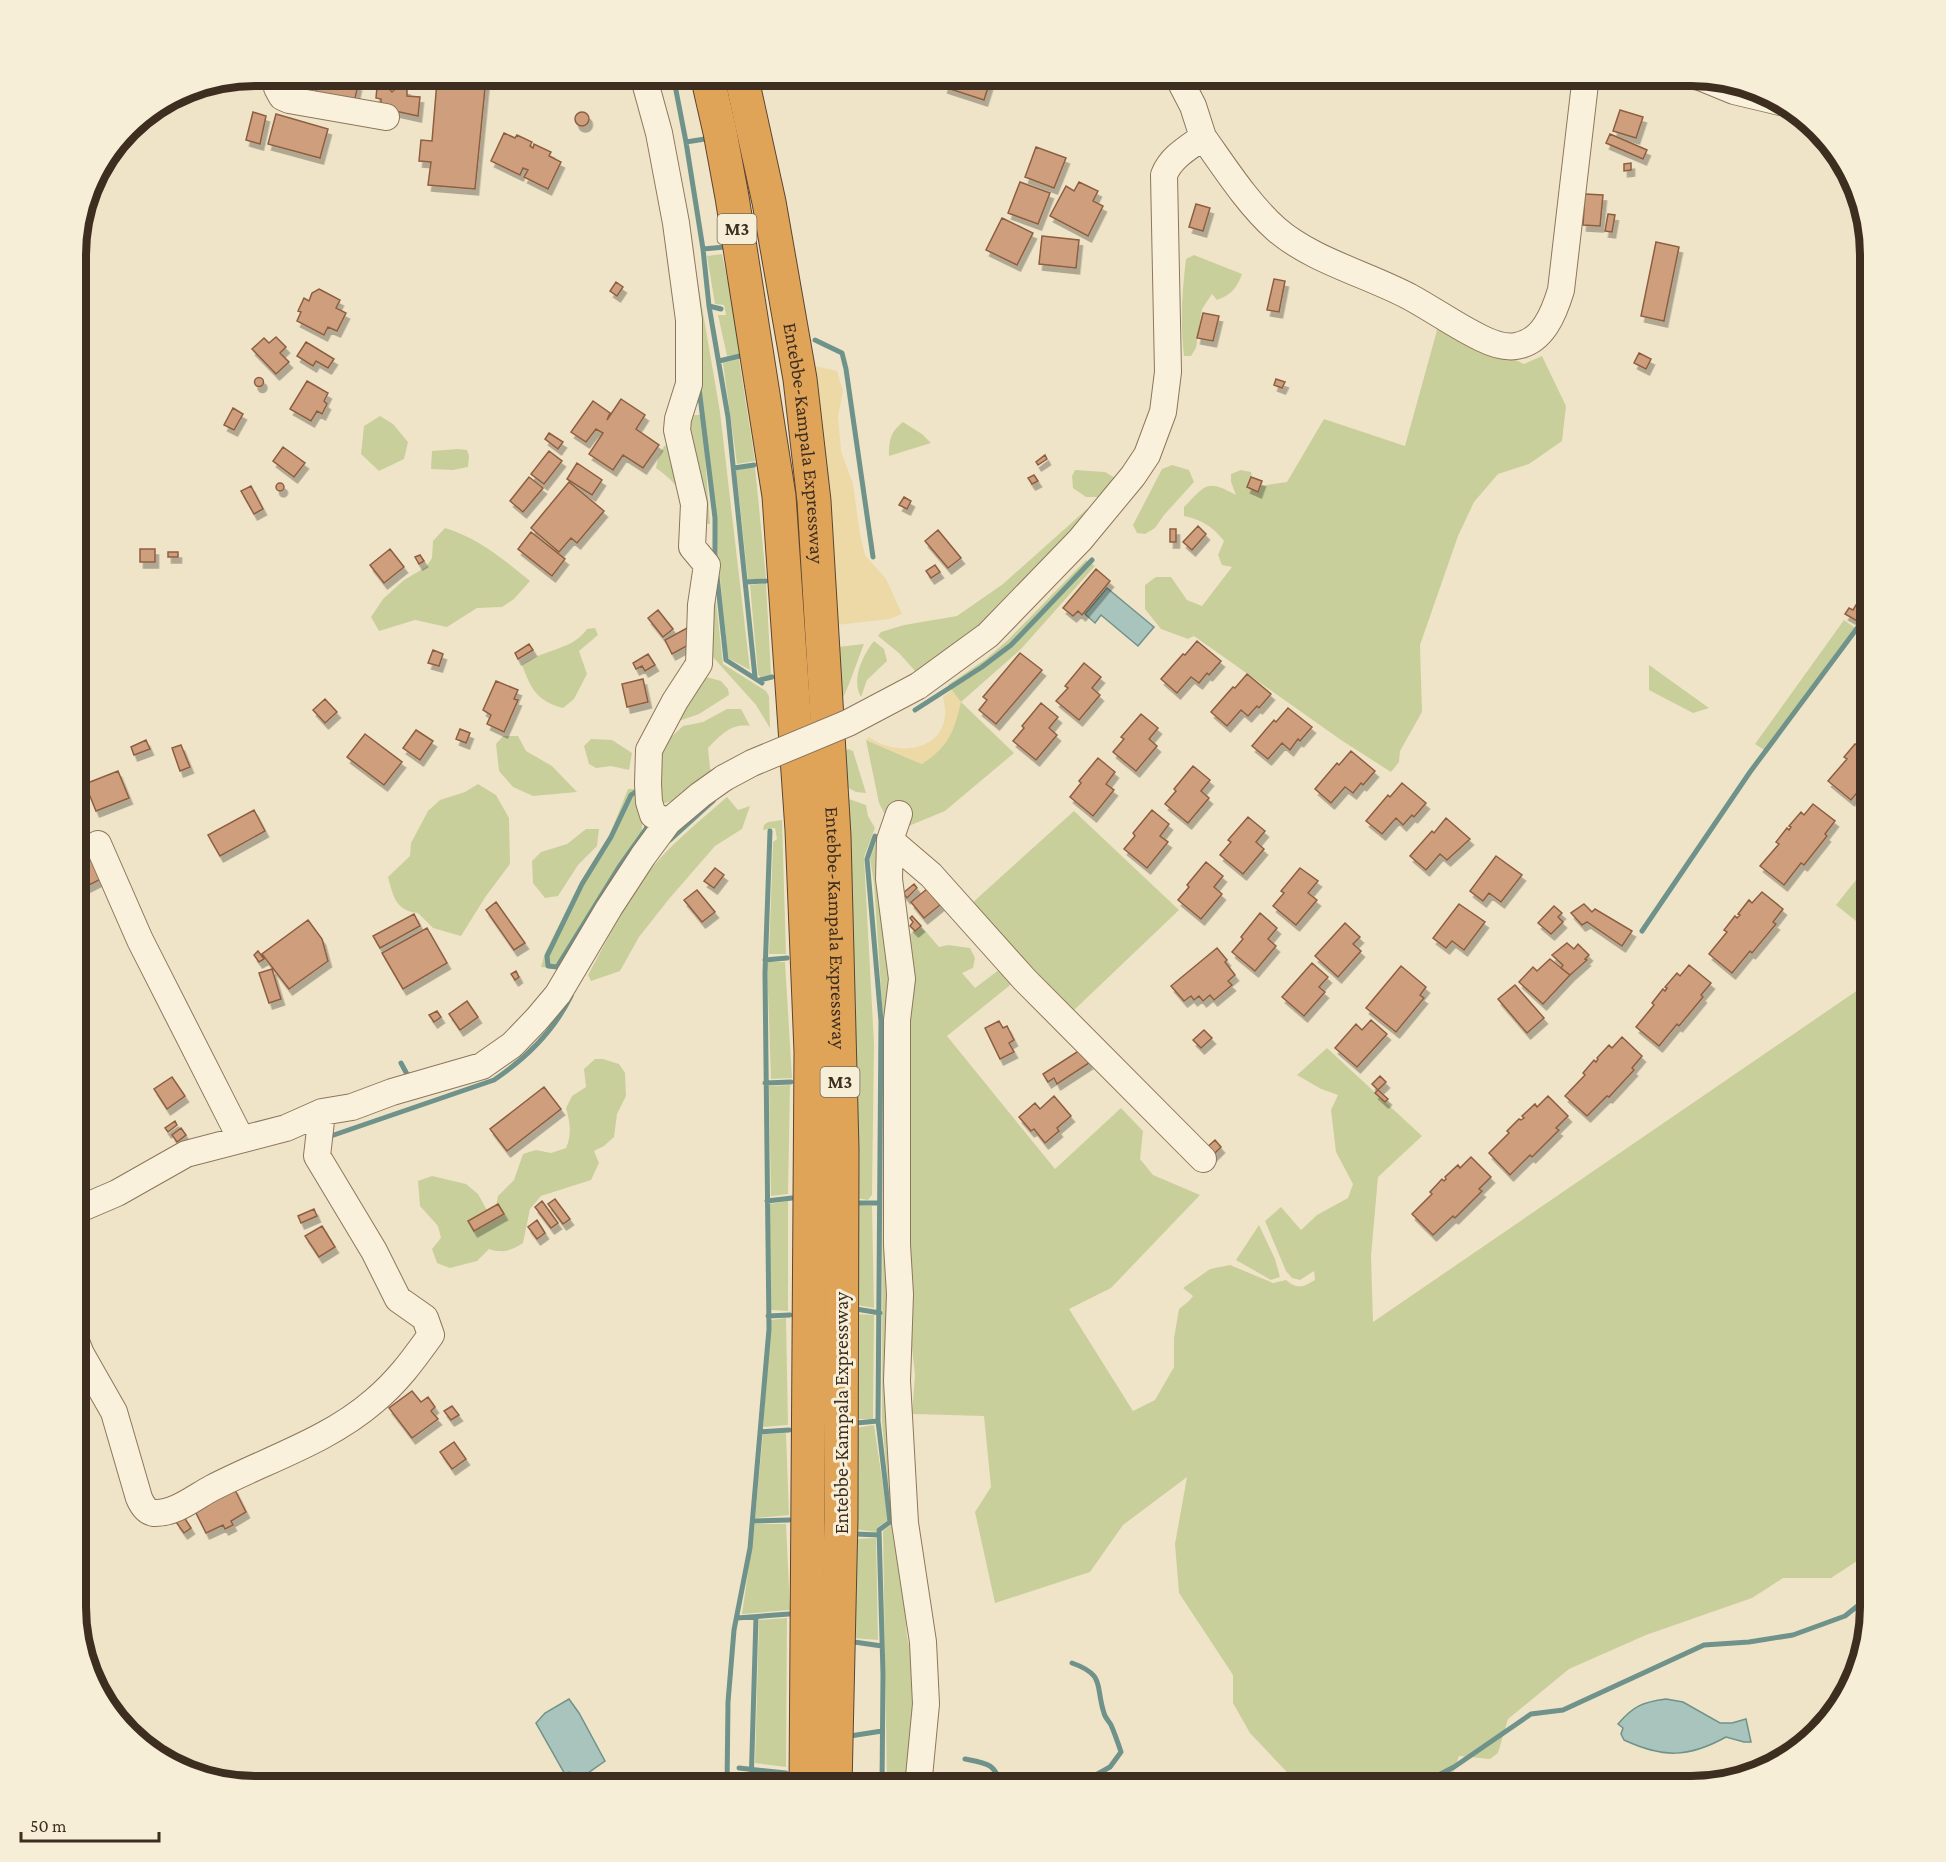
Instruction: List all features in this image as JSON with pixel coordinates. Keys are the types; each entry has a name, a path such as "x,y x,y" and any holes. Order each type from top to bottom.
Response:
{"highway":[{"name":"Entebbe-Kampala Expressway","path":"710,86 732,197 779,496 802,830 811,1052 806,1776"},
{"name":"Entebbe-Kampala Expressway","path":"743,86 769,202 800,380 814,501 834,836 842,1149 841,1518 835,1776"}],"street":[{"path":"278,86 282,97 289,100 386,117"},
{"path":"646,86 661,142 676,223 689,320 689,384 678,419 677,430 694,504 692,547 705,561 707,568 701,605 699,664 675,701 649,750 647,774 649,802 653,815 668,822"},
{"path":"1183,86 1193,106 1203,137 1261,215 1284,236 1315,254 1409,297 1482,339 1500,345 1518,346 1534,340 1549,321 1556,308 1561,290 1585,86"},
{"path":"86,1206 117,1193 186,1154 286,1128 322,1113 352,1107 392,1092 482,1066 512,1045 537,1020 558,994 615,899 668,822 724,778 752,763 848,723 918,686 988,635 1080,540 1133,476 1147,455 1163,412 1168,372 1164,175 1174,158 1203,137"},
{"path":"899,814 890,840 889,879 902,979 897,1032 897,1245 900,1294 897,1381 905,1523 923,1642 926,1704 919,1776"},
{"path":"890,840 931,876 990,943 1203,1159"},
{"path":"98,844 140,940 241,1139"},
{"path":"86,1363 114,1412 139,1498 144,1508 151,1513 176,1508 213,1487 259,1467 336,1427 373,1402 406,1370 431,1335 425,1318 398,1299 374,1251 317,1156 322,1113"}],"green space":[{"path":"683,252 693,254 720,412 750,670 728,658 715,503"},
{"path":"722,254 743,354 727,356 718,315 726,315 724,305 715,304 707,256"},
{"path":"1194,255 1242,274 1236,287 1226,296 1217,300 1212,294 1202,309 1196,348 1191,356 1184,356 1182,320 1186,259"},
{"path":"1439,323 1524,364 1542,356 1566,406 1562,441 1529,464 1498,474 1474,502 1458,536 1420,645 1422,712 1400,751 1399,762 1391,772 1341,740 1194,636 1188,639 1161,629 1145,609 1145,585 1156,577 1171,577 1187,600 1202,606 1232,567 1222,565 1218,555 1224,541 1206,524 1184,516 1184,507 1207,486 1219,487 1236,495 1231,482 1231,474 1241,470 1251,472 1254,487 1287,482 1324,419 1405,446"},
{"path":"739,359 755,461 737,464 723,363"},
{"path":"690,415 702,415 710,524 693,524 680,492 671,480 656,468 664,446 684,440"},
{"path":"380,416 393,424 408,442 404,459 379,471 361,454 364,426"},
{"path":"903,422 922,434 931,443 889,456 891,437 895,429"},
{"path":"467,450 468,467 453,470 431,469 432,451"},
{"path":"1172,465 1189,470 1194,482 1155,528 1145,534 1137,533 1133,525 1162,469"},
{"path":"755,467 766,578 748,580 736,470"},
{"path":"1075,470 1105,472 1120,481 1108,497 1086,497 1073,488 1072,476"},
{"path":"1092,508 1036,579 928,669 915,671 899,653 878,636 881,632 904,625 957,616 1003,584 1087,509"},
{"path":"445,528 479,543 530,581 514,599 502,607 477,608 447,627 415,620 379,631 371,617 383,599 404,580 426,567 432,558 433,541"},
{"path":"1086,560 1095,566 1021,649 961,702 1014,753 945,811 894,832 879,803 866,740 922,764 960,702 948,685 986,659 1008,640"},
{"path":"712,565 723,664 766,691 769,696 770,728 756,705 703,646"},
{"path":"766,583 771,675 761,678 758,674 750,585"},
{"path":"1844,620 1855,628 1764,750 1755,744"},
{"path":"595,628 598,635 579,651 587,674 574,699 563,708 541,698 532,687 522,665 573,642 587,629"},
{"path":"874,641 884,649 887,661 867,680 861,697 857,683 859,668"},
{"path":"864,644 849,685 840,702 838,647"},
{"path":"1649,665 1709,708 1693,713 1649,690"},
{"path":"706,677 721,681 728,689 729,695 699,714 676,722 699,681"},
{"path":"727,709 741,709 750,726 732,728 708,748 710,768 714,779 672,801 658,805 656,751 683,726 703,722"},
{"path":"503,736 518,736 526,751 552,766 577,792 533,796 513,787 499,771 496,744"},
{"path":"591,739 612,740 632,753 629,770 611,766 596,768 589,764 584,746"},
{"path":"848,749 853,751 866,793 856,792 845,786 843,753"},
{"path":"478,784 496,795 509,818 510,864 486,896 461,936 433,928 418,913 400,906 388,877 410,856 411,843 428,811 440,800 465,792"},
{"path":"628,789 634,789 641,806 640,837 603,890 560,969 541,967 545,953 581,881 610,834"},
{"path":"727,797 738,810 750,806 742,829 715,846 669,899 639,937 620,971 591,981 588,975 619,917 646,876 673,845"},
{"path":"846,798 866,805 868,816 875,828 864,857 874,1044 872,1195 868,1200 855,1198 856,1015"},
{"path":"1074,811 1179,910 1072,1012 971,904"},
{"path":"782,820 786,954 769,954 773,842 777,839 775,828 763,830 764,825 768,822"},
{"path":"586,829 599,829 597,846 578,865 558,896 545,898 533,883 532,861 541,852 567,844"},
{"path":"877,839 883,847 889,929 905,1611 907,1637 918,1681 912,1776 887,1776 883,1531 892,1524 882,1422 883,1019 874,883 870,859"},
{"path":"1860,875 1860,924 1836,905"},
{"path":"921,926 939,947 948,945 970,948 975,958 973,968 962,973 975,988 1004,966 1019,978 947,1036 1055,1169 1121,1108 1143,1131 1140,1159 1153,1175 1200,1195 1111,1288 1069,1309 1133,1411 1155,1400 1174,1367 1174,1338 1179,1309 1193,1296 1183,1288 1210,1269 1230,1265 1273,1283 1286,1280 1301,1286 1315,1280 1314,1271 1300,1280 1292,1278 1286,1271 1265,1221 1281,1207 1301,1230 1317,1215 1348,1198 1353,1184 1336,1152 1331,1110 1338,1095 1321,1089 1297,1075 1327,1048 1422,1136 1378,1177 1371,1256 1373,1322 1860,989 1860,1559 1831,1578 1783,1578 1752,1598 1646,1635 1569,1669 1508,1719 1498,1753 1490,1759 1459,1756 1452,1776 1291,1776 1250,1733 1233,1703 1233,1675 1179,1593 1175,1544 1187,1477 1123,1525 1090,1572 995,1603 975,1512 991,1487 984,1416 912,1414 915,1375 905,1284 911,1001 900,942"},
{"path":"767,962 785,962 792,1078 771,1079"},
{"path":"595,1059 619,1064 625,1073 626,1096 617,1114 614,1137 594,1151 599,1163 591,1180 541,1196 530,1209 523,1243 502,1251 489,1249 477,1261 450,1268 437,1263 432,1249 441,1238 438,1226 420,1206 418,1181 432,1176 466,1184 478,1194 493,1221 498,1196 514,1180 523,1154 536,1150 551,1153 566,1148 570,1128 566,1108 572,1096 586,1087 584,1069"},
{"path":"790,1085 788,1194 771,1196 769,1086"},
{"path":"788,1201 788,1311 771,1310 769,1204"},
{"path":"855,1205 872,1206 874,1308 856,1305"},
{"path":"1259,1225 1275,1259 1280,1277 1271,1280 1236,1260"},
{"path":"855,1314 874,1315 873,1419 855,1419"},
{"path":"786,1318 788,1425 763,1427 771,1320"},
{"path":"874,1425 888,1520 877,1528 876,1532 853,1529 855,1428"},
{"path":"786,1433 789,1515 755,1518 763,1434"},
{"path":"755,1524 786,1524 790,1610 742,1614"},
{"path":"876,1538 878,1640 853,1638 852,1539"},
{"path":"787,1618 786,1767 755,1763 759,1620"},
{"path":"755,1772 781,1776 755,1776"}],"sand":[{"path":"815,366 837,371 843,391 838,416 841,451 853,484 865,555 886,579 902,614 890,619 836,625 831,497"},
{"path":"952,690 961,702 953,730 939,751 922,764 866,740 869,737 891,747 903,748 915,748 926,744 935,738 942,728 945,714 943,697"}],"water":[{"path":"1107,588 1154,627 1138,646 1101,615 1095,623 1085,614"},
{"path":"569,1699 605,1761 584,1776 566,1776 536,1723 545,1713"},
{"path":"1666,1699 1683,1702 1720,1723 1732,1723 1746,1719 1751,1742 1726,1737 1700,1749 1675,1753 1651,1750 1624,1740 1621,1734 1623,1728 1618,1724 1623,1718 1639,1706"}],"building":[{"path":"313,86 358,86 354,103 314,99 317,87"},
{"path":"387,86 392,92 397,87 407,89 407,96 420,97 418,116 381,108 381,99 376,98 377,87"},
{"path":"437,86 485,86 475,189 428,185 431,162 419,161 421,140 432,141"},
{"path":"944,86 988,86 984,100"},
{"path":"1620,110 1643,117 1636,138 1613,131"},
{"path":"253,112 266,116 260,144 246,140"},
{"path":"582,112 587,114 589,119 587,124 582,126 577,124 575,119 577,114"},
{"path":"276,114 328,129 320,158 268,144"},
{"path":"504,133 515,138 517,135 532,142 530,146 533,148 534,144 551,152 549,156 561,162 548,189 524,177 528,170 523,168 520,175 491,161"},
{"path":"1610,134 1647,150 1643,159 1606,143"},
{"path":"1036,147 1066,158 1054,188 1025,177"},
{"path":"1631,163 1631,170 1624,171 1624,164"},
{"path":"1020,182 1050,193 1038,224 1008,213"},
{"path":"1079,182 1098,191 1093,201 1103,206 1088,236 1050,216 1066,186 1074,191"},
{"path":"1585,194 1603,195 1600,226 1583,225"},
{"path":"1196,204 1210,208 1203,231 1189,227"},
{"path":"1608,214 1615,215 1612,232 1605,231"},
{"path":"1002,218 1033,233 1017,265 986,250"},
{"path":"1042,236 1079,240 1076,268 1039,264"},
{"path":"1656,242 1679,247 1664,321 1641,316"},
{"path":"1274,279 1285,281 1279,312 1267,310"},
{"path":"616,282 623,287 617,296 610,291"},
{"path":"319,289 340,300 336,308 346,313 337,331 328,327 324,335 297,321 301,312 298,311 304,298 309,301 312,293"},
{"path":"1203,313 1219,316 1213,341 1197,338"},
{"path":"276,337 286,347 280,353 289,362 276,374 252,349 264,338 269,343"},
{"path":"306,342 334,359 328,368 316,361 313,366 297,356"},
{"path":"1639,353 1651,359 1646,369 1634,363"},
{"path":"259,377 264,382 259,387 254,382"},
{"path":"1276,379 1285,382 1282,388 1274,385"},
{"path":"307,381 328,393 324,401 327,404 322,414 317,411 311,421 290,409"},
{"path":"621,399 645,415 636,429 659,445 643,468 623,455 613,470 589,454 603,433 596,429 586,442 571,432 593,401 610,413 607,420"},
{"path":"233,408 243,414 234,430 224,425"},
{"path":"549,433 563,442 558,449 545,439"},
{"path":"283,447 305,463 294,477 273,461"},
{"path":"549,451 562,461 544,484 531,474"},
{"path":"1045,455 1047,459 1038,465 1036,462"},
{"path":"577,463 602,480 592,495 567,479"},
{"path":"1034,475 1038,481 1032,484 1028,478"},
{"path":"529,477 543,488 523,512 510,501"},
{"path":"1251,477 1262,481 1258,492 1247,487"},
{"path":"569,482 604,511 577,543 571,538 559,552 531,528"},
{"path":"280,483 284,487 280,491 276,487"},
{"path":"251,486 263,509 254,514 241,491"},
{"path":"904,497 911,501 907,509 899,505"},
{"path":"1198,526 1206,534 1192,550 1183,542"},
{"path":"1170,529 1176,529 1176,542 1170,542"},
{"path":"938,530 961,558 948,568 925,541"},
{"path":"531,532 565,559 552,576 518,549"},
{"path":"140,549 155,549 155,562 140,562"},
{"path":"390,549 404,567 384,583 370,565"},
{"path":"168,552 178,552 178,557 168,557"},
{"path":"420,555 424,561 419,564 415,557"},
{"path":"935,565 940,572 931,578 926,571"},
{"path":"1096,569 1110,581 1082,615 1078,611 1073,616 1063,608"},
{"path":"1856,605 1860,607 1859,622 1845,614 1849,608 1853,610"},
{"path":"658,610 673,629 663,637 648,618"},
{"path":"698,622 705,636 672,654 665,640"},
{"path":"1197,641 1221,661 1199,683 1191,677 1177,693 1161,679"},
{"path":"529,644 533,650 518,659 515,653"},
{"path":"433,650 443,654 439,666 428,663"},
{"path":"1020,653 1042,670 996,724 979,710 987,700 983,697"},
{"path":"648,654 655,665 645,671 642,666 636,669 633,663"},
{"path":"1084,663 1101,677 1092,688 1100,695 1079,720 1056,701 1068,688 1065,686"},
{"path":"1247,674 1271,694 1259,708 1257,706 1248,716 1241,710 1227,726 1211,712"},
{"path":"643,679 648,702 627,707 622,684"},
{"path":"496,681 518,690 514,699 518,700 504,732 487,724 491,715 483,710"},
{"path":"325,699 337,712 325,723 313,710"},
{"path":"1041,703 1058,717 1049,728 1057,735 1036,760 1013,741"},
{"path":"1288,708 1312,727 1300,741 1298,739 1290,750 1282,743 1268,759 1252,746 1274,720 1276,722"},
{"path":"1141,714 1158,728 1149,739 1157,746 1136,771 1113,752 1124,739 1121,737"},
{"path":"460,729 470,733 466,743 456,739"},
{"path":"416,730 433,741 420,760 403,748"},
{"path":"365,734 402,762 384,785 347,757"},
{"path":"1860,738 1860,789 1851,800 1828,781 1847,759 1844,757 1855,744 1857,745"},
{"path":"146,740 150,749 134,755 131,747"},
{"path":"181,745 190,767 180,771 172,748"},
{"path":"1351,751 1375,771 1353,793 1345,787 1331,803 1315,789 1337,763 1339,765"},
{"path":"1098,758 1115,772 1106,784 1114,790 1093,816 1070,797 1081,783 1079,781"},
{"path":"1193,766 1210,780 1201,791 1209,798 1188,823 1165,804"},
{"path":"118,771 129,798 96,811 86,784"},
{"path":"1402,783 1426,803 1414,817 1412,815 1403,825 1396,818 1382,834 1366,821 1388,795 1390,797"},
{"path":"1813,804 1835,821 1825,834 1827,836 1804,865 1801,863 1784,885 1760,866 1779,844 1776,842 1787,828 1789,830 1791,827 1789,826 1801,812 1804,815"},
{"path":"254,810 265,831 220,856 208,835"},
{"path":"1152,810 1169,824 1160,836 1168,842 1147,868 1124,849 1135,836 1133,833"},
{"path":"1248,817 1265,831 1256,842 1264,849 1243,874 1220,855 1231,842 1228,840"},
{"path":"1446,818 1470,839 1447,860 1440,854 1426,870 1410,856"},
{"path":"86,851 101,879 86,886"},
{"path":"1496,856 1522,875 1501,902 1489,893 1483,901 1470,891"},
{"path":"1206,862 1223,876 1214,887 1222,894 1201,919 1178,900"},
{"path":"715,868 724,875 714,888 704,881"},
{"path":"1300,868 1318,881 1308,893 1317,900 1296,925 1273,906 1284,893 1281,891"},
{"path":"914,884 917,888 907,898 903,893"},
{"path":"927,889 940,905 924,918 911,902"},
{"path":"697,890 715,912 702,922 684,900"},
{"path":"1762,892 1783,909 1773,922 1776,924 1732,973 1709,954 1727,932 1724,930 1735,916 1737,918 1749,900 1752,903"},
{"path":"496,902 525,943 514,950 486,910"},
{"path":"1459,904 1485,922 1464,950 1452,941 1446,948 1433,938"},
{"path":"1584,904 1592,912 1595,909 1632,931 1622,946 1587,922 1582,925 1571,913"},
{"path":"1554,906 1562,913 1558,917 1563,922 1551,934 1538,923"},
{"path":"1260,913 1277,928 1268,939 1276,946 1255,971 1232,952"},
{"path":"414,914 420,926 380,948 373,936"},
{"path":"912,916 921,926 915,931 910,926 913,922 910,918"},
{"path":"308,920 322,939 328,961 289,989 262,954"},
{"path":"1345,923 1360,937 1353,944 1361,951 1338,977 1315,956"},
{"path":"427,928 447,963 403,989 382,953"},
{"path":"1567,943 1574,949 1578,944 1589,955 1585,959 1587,960 1570,975 1561,968 1563,965 1552,955"},
{"path":"1217,948 1235,975 1228,981 1232,985 1214,1000 1210,995 1203,1001 1199,996 1194,1000 1191,996 1184,1001 1171,986"},
{"path":"258,951 264,959 259,962 254,955"},
{"path":"1550,959 1570,975 1543,1004 1519,982 1533,967 1537,971"},
{"path":"1312,963 1328,977 1319,987 1325,992 1304,1016 1282,997"},
{"path":"1689,965 1711,983 1701,995 1703,997 1659,1046 1636,1027 1654,1005 1652,1003 1663,989 1665,991 1667,988 1665,987 1677,973 1680,976"},
{"path":"1401,966 1426,987 1420,995 1424,998 1396,1032 1366,1008"},
{"path":"272,969 281,999 269,1003 259,973"},
{"path":"516,971 519,977 515,980 511,974"},
{"path":"1515,985 1544,1018 1527,1033 1498,999"},
{"path":"467,1001 478,1017 460,1030 449,1014"},
{"path":"437,1011 441,1017 434,1022 429,1015"},
{"path":"1371,1020 1387,1034 1357,1067 1335,1048 1356,1024 1362,1030"},
{"path":"999,1021 1003,1028 1007,1026 1014,1040 1009,1043 1014,1052 1000,1059 985,1028"},
{"path":"1204,1030 1212,1038 1201,1048 1193,1040"},
{"path":"1622,1037 1642,1056 1632,1068 1634,1070 1609,1097 1607,1096 1587,1116 1565,1096 1585,1075 1583,1073 1594,1060 1596,1062 1609,1045 1612,1048"},
{"path":"1080,1050 1089,1063 1057,1084 1054,1078 1048,1082 1043,1074"},
{"path":"1380,1076 1386,1082 1378,1090 1372,1084"},
{"path":"172,1077 185,1096 167,1109 154,1089"},
{"path":"544,1087 561,1109 507,1151 490,1129"},
{"path":"1378,1090 1388,1099 1385,1102 1375,1093"},
{"path":"1054,1096 1071,1116 1045,1143 1034,1129 1031,1131 1019,1117 1035,1103 1040,1109"},
{"path":"1548,1096 1568,1116 1556,1128 1559,1130 1510,1175 1489,1153 1519,1119 1524,1118 1522,1116 1535,1104 1537,1107"},
{"path":"175,1121 177,1125 168,1132 165,1128"},
{"path":"181,1128 186,1135 177,1142 172,1135"},
{"path":"1215,1140 1221,1147 1211,1157 1204,1150"},
{"path":"1471,1157 1491,1177 1479,1189 1482,1191 1455,1218 1453,1216 1433,1235 1412,1214 1432,1194 1430,1192 1442,1179 1444,1181 1445,1177 1458,1165 1460,1168"},
{"path":"555,1199 570,1219 563,1224 548,1204"},
{"path":"542,1201 558,1223 551,1228 535,1207"},
{"path":"498,1204 504,1214 474,1231 468,1221"},
{"path":"314,1209 317,1216 301,1223 298,1216"},
{"path":"537,1220 545,1233 537,1239 528,1227"},
{"path":"322,1226 335,1247 319,1257 305,1236"},
{"path":"412,1391 421,1402 428,1397 435,1407 431,1411 438,1419 412,1438 389,1408"},
{"path":"452,1406 459,1415 451,1420 444,1411"},
{"path":"454,1442 466,1459 452,1469 440,1452"},
{"path":"234,1488 246,1512 231,1521 233,1525 225,1529 223,1525 206,1533 194,1509"},
{"path":"184,1517 191,1528 184,1533 176,1522"}],"waterway":[{"path":"675,86 686,142 703,249 709,306 728,417 755,677"},
{"path":"686,142 705,139"},
{"path":"703,249 725,247"},
{"path":"709,306 721,309"},
{"path":"815,340 842,353 873,557"},
{"path":"719,361 740,356"},
{"path":"699,388 715,518 715,561"},
{"path":"734,468 754,465"},
{"path":"915,710 982,667 1011,645 1092,560"},
{"path":"717,576 726,660 762,683"},
{"path":"746,582 766,581"},
{"path":"1642,931 1750,772 1858,627"},
{"path":"760,680 772,677"},
{"path":"640,789 648,823 646,829 619,867 557,967 548,966 547,956 582,884 611,837 631,795 640,789"},
{"path":"670,840 713,801"},
{"path":"727,1776 728,1702 734,1630 750,1548 769,1329 765,973 770,831"},
{"path":"875,836 867,859 881,1021 878,1421 890,1522 879,1530 883,1674 882,1776"},
{"path":"765,960 787,958"},
{"path":"328,1137 494,1080 538,1043 556,1021 571,996"},
{"path":"401,1063 408,1076 404,1077"},
{"path":"765,1083 791,1082"},
{"path":"767,1201 792,1198"},
{"path":"859,1203 879,1203"},
{"path":"856,1309 880,1313"},
{"path":"768,1316 790,1315"},
{"path":"856,1423 878,1421"},
{"path":"760,1432 789,1430"},
{"path":"753,1521 789,1520"},
{"path":"856,1534 879,1535"},
{"path":"1436,1776 1454,1767 1531,1714 1563,1710 1704,1645 1749,1642 1793,1635 1845,1616 1860,1604"},
{"path":"737,1618 789,1614"},
{"path":"751,1776 756,1617"},
{"path":"854,1642 882,1646"},
{"path":"1072,1663 1083,1667 1095,1677 1101,1704 1121,1752 1110,1767 1094,1776"},
{"path":"850,1736 882,1731"},
{"path":"965,1759 989,1766 998,1776"},
{"path":"739,1768 786,1773"}]}
